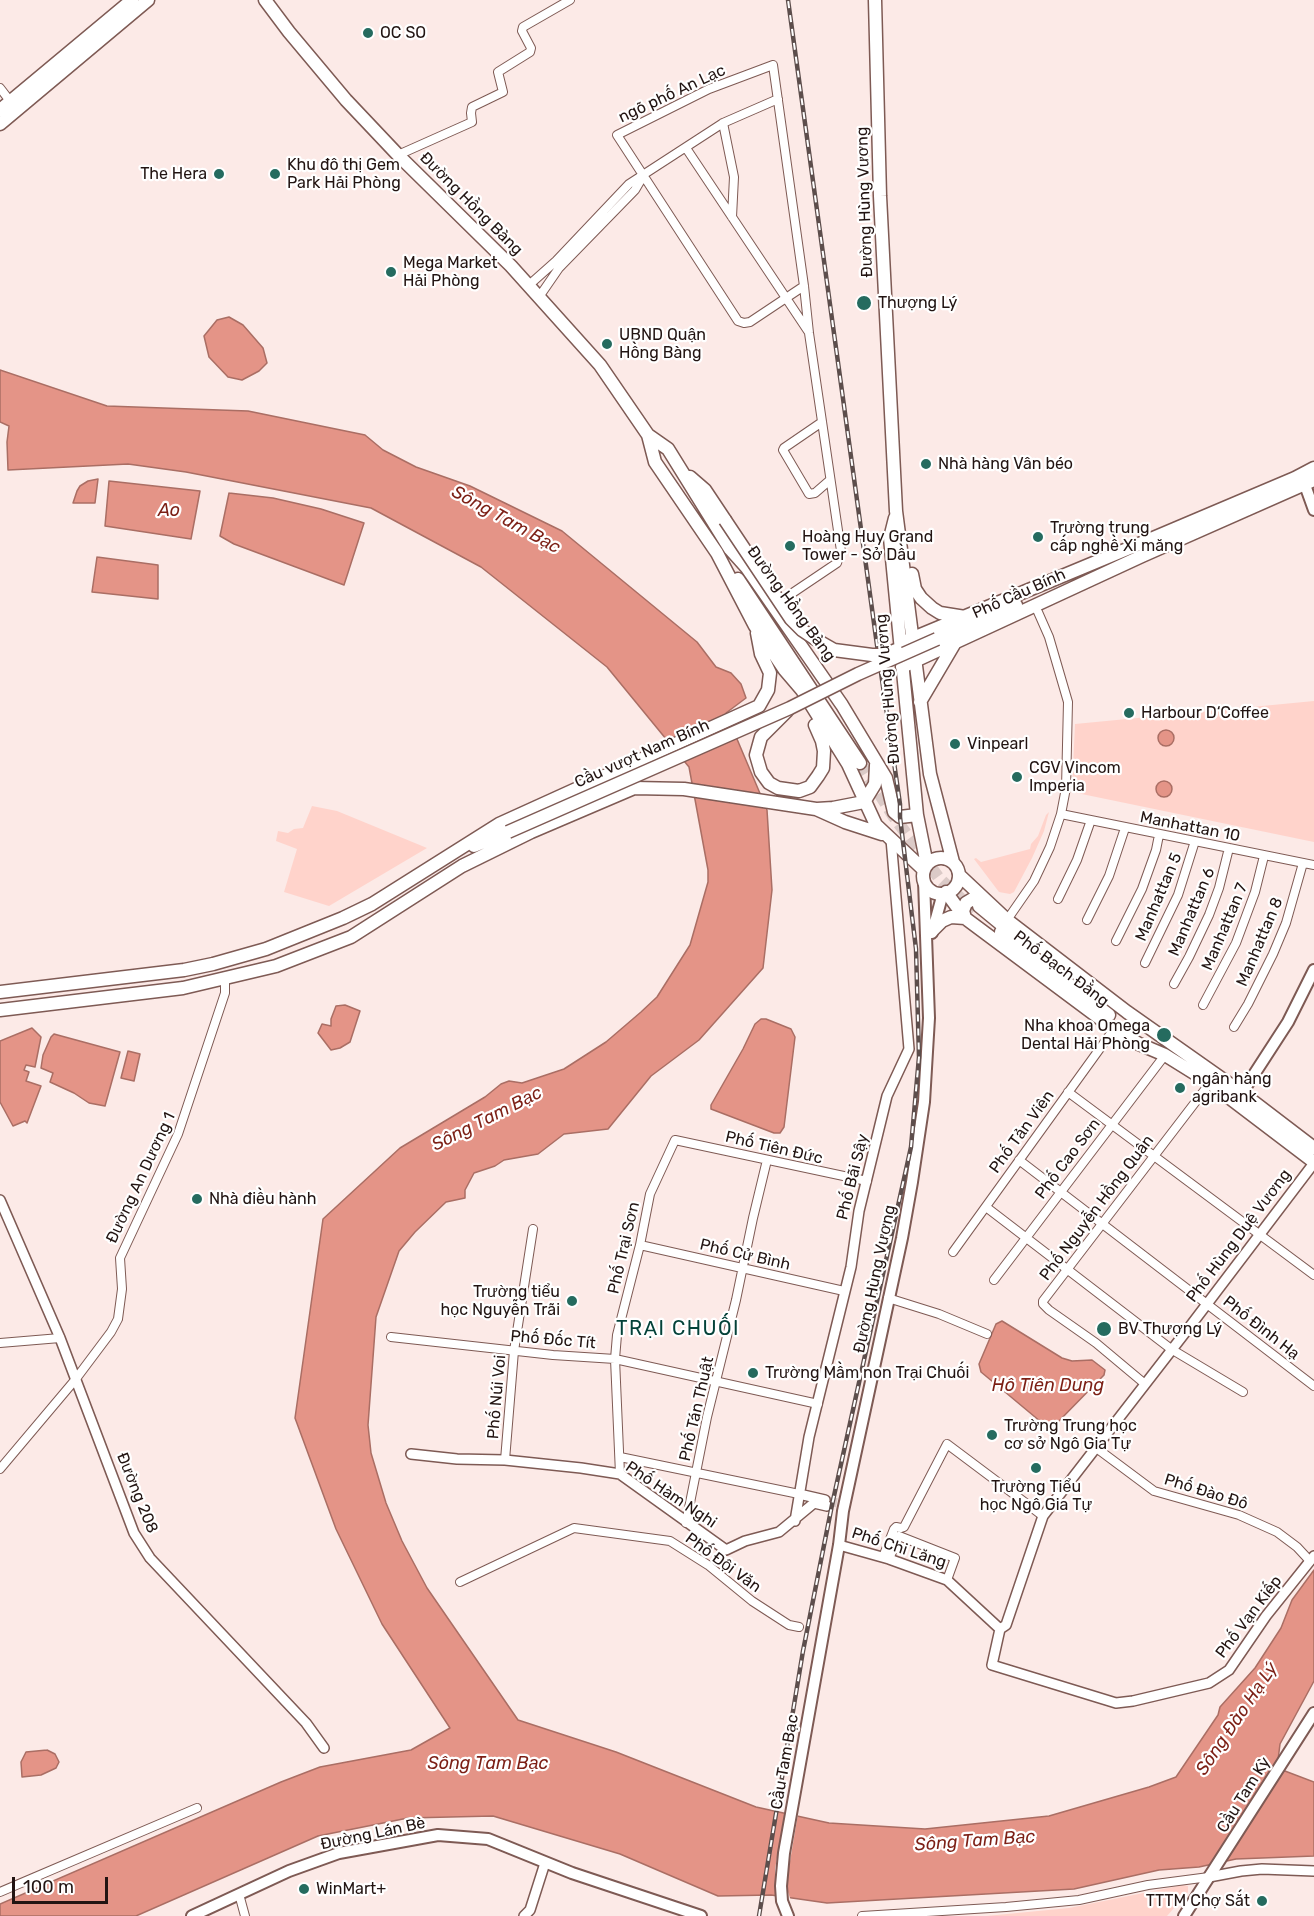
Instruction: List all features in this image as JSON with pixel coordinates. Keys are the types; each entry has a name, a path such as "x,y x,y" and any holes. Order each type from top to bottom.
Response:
{"main road":[{"path":"0,110 132,0"},
{"path":"0,124 148,0"},
{"name":"Đường Hồng Bàng","path":"265,0 346,100 529,285 600,365 648,435 655,462 717,553 756,626 783,669 862,763"},
{"name":"Đường Hùng Vương","path":"826,1612 839,1545 836,1506 888,1298 912,1182 924,1102 929,1018 925,872 902,667 907,640 901,547 896,511 880,196 874,0"},
{"name":"Đường Hồng Bàng","path":"648,435 668,449 730,549 747,568 842,705 862,763 864,802 876,825 925,872"},
{"name":"Phố Cầu Bính","path":"907,640 1132,547 1314,468"},
{"path":"681,471 705,490 790,619 820,642 834,650 884,655 916,643 937,639"},
{"path":"1309,483 1314,510"},
{"name":"Phố Cầu Bính","path":"902,667 1142,556 1309,483"},
{"name":"Đường Hùng Vương","path":"896,511 890,538 907,640 915,662 930,774 953,862"},
{"path":"901,547 910,565 915,588 921,598 940,613 966,617"},
{"name":"Cầu vượt Nam Bính","path":"1110,564 1132,547"},
{"path":"634,788 684,789 816,809 864,802 875,784 738,579 717,553"},
{"name":"Cầu vượt Nam Bính","path":"454,854 790,708 858,674 1110,564 1142,556"},
{"path":"0,992 184,970 266,949 326,926 372,904 499,824 759,706 770,684 770,674 761,654 756,626"},
{"path":"906,703 920,702 957,641"},
{"name":"Cầu vượt Nam Bính","path":"783,669 795,695 819,730 824,758 819,776 810,787 799,791 778,788 769,783 761,772 756,755 761,737 790,708"},
{"path":"862,763 886,778 894,812 900,817 917,815"},
{"path":"0,1010 183,988 276,966 351,937 462,866 531,832 634,788 640,782 641,774 638,770 625,768"},
{"path":"816,809 889,838"},
{"name":"Cầu vượt Nam Bính","path":"462,866 474,854 508,832"},
{"path":"939,858 953,862 959,875 956,885 945,893 930,889 925,872 939,858"},
{"name":"Phố Bạch Đằng","path":"959,875 975,908 1114,1029 1138,1044 1165,1055 1210,1083 1314,1162"},
{"name":"Đường Hùng Vương","path":"927,950 945,893"},
{"name":"Phố Bạch Đằng","path":"945,893 1007,920 1314,1148"},
{"path":"932,931 942,921 975,908"},
{"path":"975,908 1128,1022 1161,1042 1184,1052"},
{"path":"975,908 1141,1039 1165,1055"},
{"path":"326,926 334,943"},
{"path":"1242,1094 1288,1022 1314,970"},
{"name":"Cầu Tam Bạc","path":"788,1916 782,1901 781,1886 784,1854 826,1612"},
{"name":"Cầu Tam Kỳ","path":"1184,1916 1296,1743 1311,1726 1314,1713"},
{"name":"Đường Lán Bè","path":"192,1916 289,1871 339,1853 438,1835 488,1839 545,1863 701,1916"}],"street":[{"path":"398,155 472,122 472,107 503,92 498,72 530,52 531,48 522,31 523,27 570,0"},
{"name":"ngõ phố An Lạc","path":"643,177 617,135 709,89 773,65 778,99"},
{"path":"0,88 10,101"},
{"path":"529,285 556,261 629,184 723,123 778,99 841,552 837,563 785,598"},
{"path":"723,123 734,177 732,217"},
{"path":"686,148 809,333"},
{"path":"643,177 738,321 750,322 804,286"},
{"path":"539,297 559,268 635,190 643,177"},
{"path":"822,422 783,450 809,494 815,493 830,480"},
{"path":"1007,920 1034,881 1050,847 1062,814 1066,788 1068,702 1049,638 1038,612"},
{"name":"Manhattan 10","path":"1062,814 1314,865"},
{"path":"1058,899 1082,849 1091,820"},
{"path":"1087,920 1109,876 1125,828"},
{"path":"1116,941 1142,889 1159,835"},
{"name":"Phố Bãi Sậy","path":"795,1521 818,1404 887,1096 909,1049 889,838"},
{"name":"Manhattan 5","path":"1145,963 1175,902 1195,841"},
{"name":"Manhattan 6","path":"1174,984 1209,915 1222,880 1229,848"},
{"name":"Manhattan 7","path":"1203,1005 1236,943 1255,892 1264,856"},
{"name":"Manhattan 8","path":"1234,1027 1248,1005 1273,954 1286,923 1303,863"},
{"name":"Đường An Dương 1","path":"0,1469 75,1380 118,1319 122,1289 120,1258 178,1134 225,993 225,979"},
{"name":"Phố Tản Viên","path":"953,1252 1114,1029"},
{"name":"Phố Cao Sơn","path":"994,1280 1165,1055"},
{"name":"Phố Nguyễn Hồng Quân","path":"1145,1384 1096,1343 1045,1307 1043,1301 1210,1083"},
{"path":"1068,1092 1314,1275"},
{"name":"Phố Tiên Đức","path":"675,1140 867,1182"},
{"name":"Phố Trại Sơn","path":"620,1474 615,1359 617,1335 640,1245 650,1194 675,1140"},
{"name":"Phố Tán Thuật","path":"686,1523 715,1381 736,1300 767,1160"},
{"name":"Phố Đình Hạ","path":"1019,1160 1314,1386"},
{"name":"Phố Hùng Duệ Vương","path":"1000,1629 1006,1625 1043,1516 1314,1162"},
{"name":"Đường 208","path":"0,1200 60,1338 134,1533 150,1558 306,1723 324,1748"},
{"path":"986,1207 1171,1349 1243,1392"},
{"name":"Phố Núi Voi","path":"505,1461 514,1350 533,1229"},
{"name":"Phố Cử Bình","path":"640,1245 844,1291"},
{"path":"888,1298 939,1314 987,1334"},
{"name":"Phố Đốc Tít","path":"391,1336 553,1355 615,1359 818,1404"},
{"path":"0,1343 60,1338"},
{"path":"886,1558 894,1529 904,1527 947,1444 1043,1516"},
{"name":"Phố Đào Đô","path":"1095,1448 1154,1491 1239,1515 1277,1532 1312,1559"},
{"name":"Phố Hàm Nghi","path":"411,1454 581,1468 620,1474 726,1550 746,1541 779,1532 814,1503 836,1506"},
{"path":"620,1456 799,1494 836,1506"},
{"name":"Phố Đội Văn","path":"460,1582 574,1528 670,1541 708,1565 752,1601 789,1625 799,1627"},
{"path":"886,1558 899,1536 955,1558 947,1580"},
{"name":"Phố Chi Lăng","path":"839,1545 886,1558 947,1580 1000,1629"},
{"name":"Phố Vạn Kiếp","path":"1000,1629 992,1665 1116,1703 1209,1683 1229,1670 1266,1616 1312,1559"},
{"path":"0,1892 197,1808"},
{"path":"524,1916 530,1910 545,1863"},
{"path":"862,1916 1079,1900 1148,1885 1262,1869 1314,1871"},
{"path":"239,1894 245,1916"}],"shaded area":[{"path":"1314,701 1314,842 1072,792 1075,724"},
{"path":"312,806 337,811 427,848 329,906 284,892 297,849 276,841 278,831 288,833 294,829 303,828"},
{"path":"1049,812 1044,831 1014,892 1010,894 999,892 974,859 981,862 1030,849"},
{"path":"1183,1885 1188,1886 1188,1892 1167,1916 986,1916 1069,1908"}],"water":[{"path":"229,317 243,325 263,348 267,363 259,371 242,380 228,377 209,357 204,336 217,320"},
{"name":"Sông Tam Bạc","path":"0,370 107,406 248,411 365,435 383,450 416,467 470,486 562,531 697,642 716,667 731,673 741,684 746,698 726,713 767,810 772,890 763,968 699,1040 651,1076 608,1129 564,1134 538,1154 504,1160 495,1166 474,1173 465,1190 465,1198 446,1202 399,1251 376,1317 368,1425 371,1453 386,1503 402,1541 427,1588 518,1720 616,1752 756,1807 829,1823 925,1829 1049,1816 1176,1777 1218,1715 1220,1707 1255,1668 1281,1628 1292,1600 1314,1570 1314,1681 1280,1744 1277,1768 1314,1782 1314,1856 1236,1859 1199,1867 1159,1870 1074,1889 827,1903 771,1895 718,1896 620,1854 493,1816 408,1818 318,1836 136,1916 0,1916 0,1904 281,1782 320,1767 411,1750 450,1728 382,1624 336,1529 295,1418 323,1219 400,1148 485,1097 501,1084 509,1081 522,1083 564,1069 606,1042 641,1012 657,997 690,945 708,882 708,870 689,767 607,667 481,567 371,508 186,472 128,464 8,470 9,426 0,422"},
{"path":"98,479 95,503 73,503 80,486"},
{"name":"Ao","path":"109,481 200,491 191,539 105,526"},
{"path":"229,493 273,498 321,509 364,523 344,585 234,544 220,536"},
{"name":"Ao","path":"97,557 158,565 158,599 92,592"},
{"path":"1163,730 1169,730 1174,738 1172,744 1163,746 1158,741 1158,735"},
{"path":"1161,781 1167,781 1172,789 1170,795 1161,797 1156,792 1156,786"},
{"path":"345,1005 360,1011 350,1042 331,1050 318,1033 322,1024 331,1026 336,1006"},
{"path":"761,1019 791,1029 795,1037 784,1127 780,1133 774,1133 711,1109 711,1105 755,1024"},
{"path":"32,1028 41,1037 35,1067 26,1065 24,1070 29,1072 26,1081 41,1086 27,1123 25,1121 13,1126 0,1102 0,1041"},
{"path":"54,1034 120,1052 105,1106 89,1103 50,1082 53,1073 41,1068 43,1055"},
{"path":"128,1051 140,1054 134,1081 121,1078"},
{"name":"Hô Tiên Dung","path":"1002,1321 1062,1358 1072,1361 1092,1360 1105,1370 1104,1375 1057,1423 1041,1422 981,1372 979,1364 996,1324"},
{"path":"47,1750 55,1754 59,1762 56,1768 41,1775 22,1777 21,1762 26,1752"}],"pier":[{"path":"785,1811 798,1814 788,1873 788,1892 791,1901 778,1899 775,1886 775,1869"}],"tunnel":[{"path":"860,763 894,817 939,878 974,911"},
{"path":"828,1501 838,1503"}],"railway":[{"path":"759,1916 803,1651 832,1505 911,1147 919,1057 916,949 900,804 788,0"}],"place":[{"name":"OC SO","path":"368,33"},
{"name":"The Hera","path":"219,174"},
{"name":"Khu đô thị Gem Park Hải Phòng","path":"275,174"},
{"name":"Mega Market Hải Phòng","path":"391,272"},
{"name":"Thượng Lý","path":"864,303"},
{"name":"UBND Quận Hồng Bàng","path":"607,344"},
{"name":"Nhà hàng Vân béo","path":"926,464"},
{"name":"Trường trung cấp nghề Xi măng","path":"1038,537"},
{"name":"Hoàng Huy Grand Tower - Sở Dầu","path":"790,546"},
{"name":"Harbour D‘Coffee","path":"1129,713"},
{"name":"Vinpearl","path":"955,744"},
{"name":"CGV Vincom Imperia","path":"1017,777"},
{"name":"Nha khoa Omega Dental Hải Phòng","path":"1164,1035"},
{"name":"ngân hàng agribank","path":"1180,1088"},
{"name":"Nhà điều hành","path":"197,1199"},
{"name":"Trường tiểu học Nguyễn Trãi","path":"572,1301"},
{"name":"BV Thượng Lý","path":"1104,1329"},
{"name":"Trường Mầm non Trại Chuối","path":"753,1373"},
{"name":"Trường Trung học cơ sở Ngô Gia Tự","path":"992,1435"},
{"name":"Trường Tiểu học Ngô Gia Tự","path":"1036,1468"},
{"name":"WinMart+","path":"304,1889"},
{"name":"TTTM Chợ Sắt","path":"1262,1901"}],"district":[{"name":"TRẠI CHUỐI","path":"678,1329"}],"water label":[{"name":"Sông Đào Hạ Lý","path":"1237,1719"}]}
